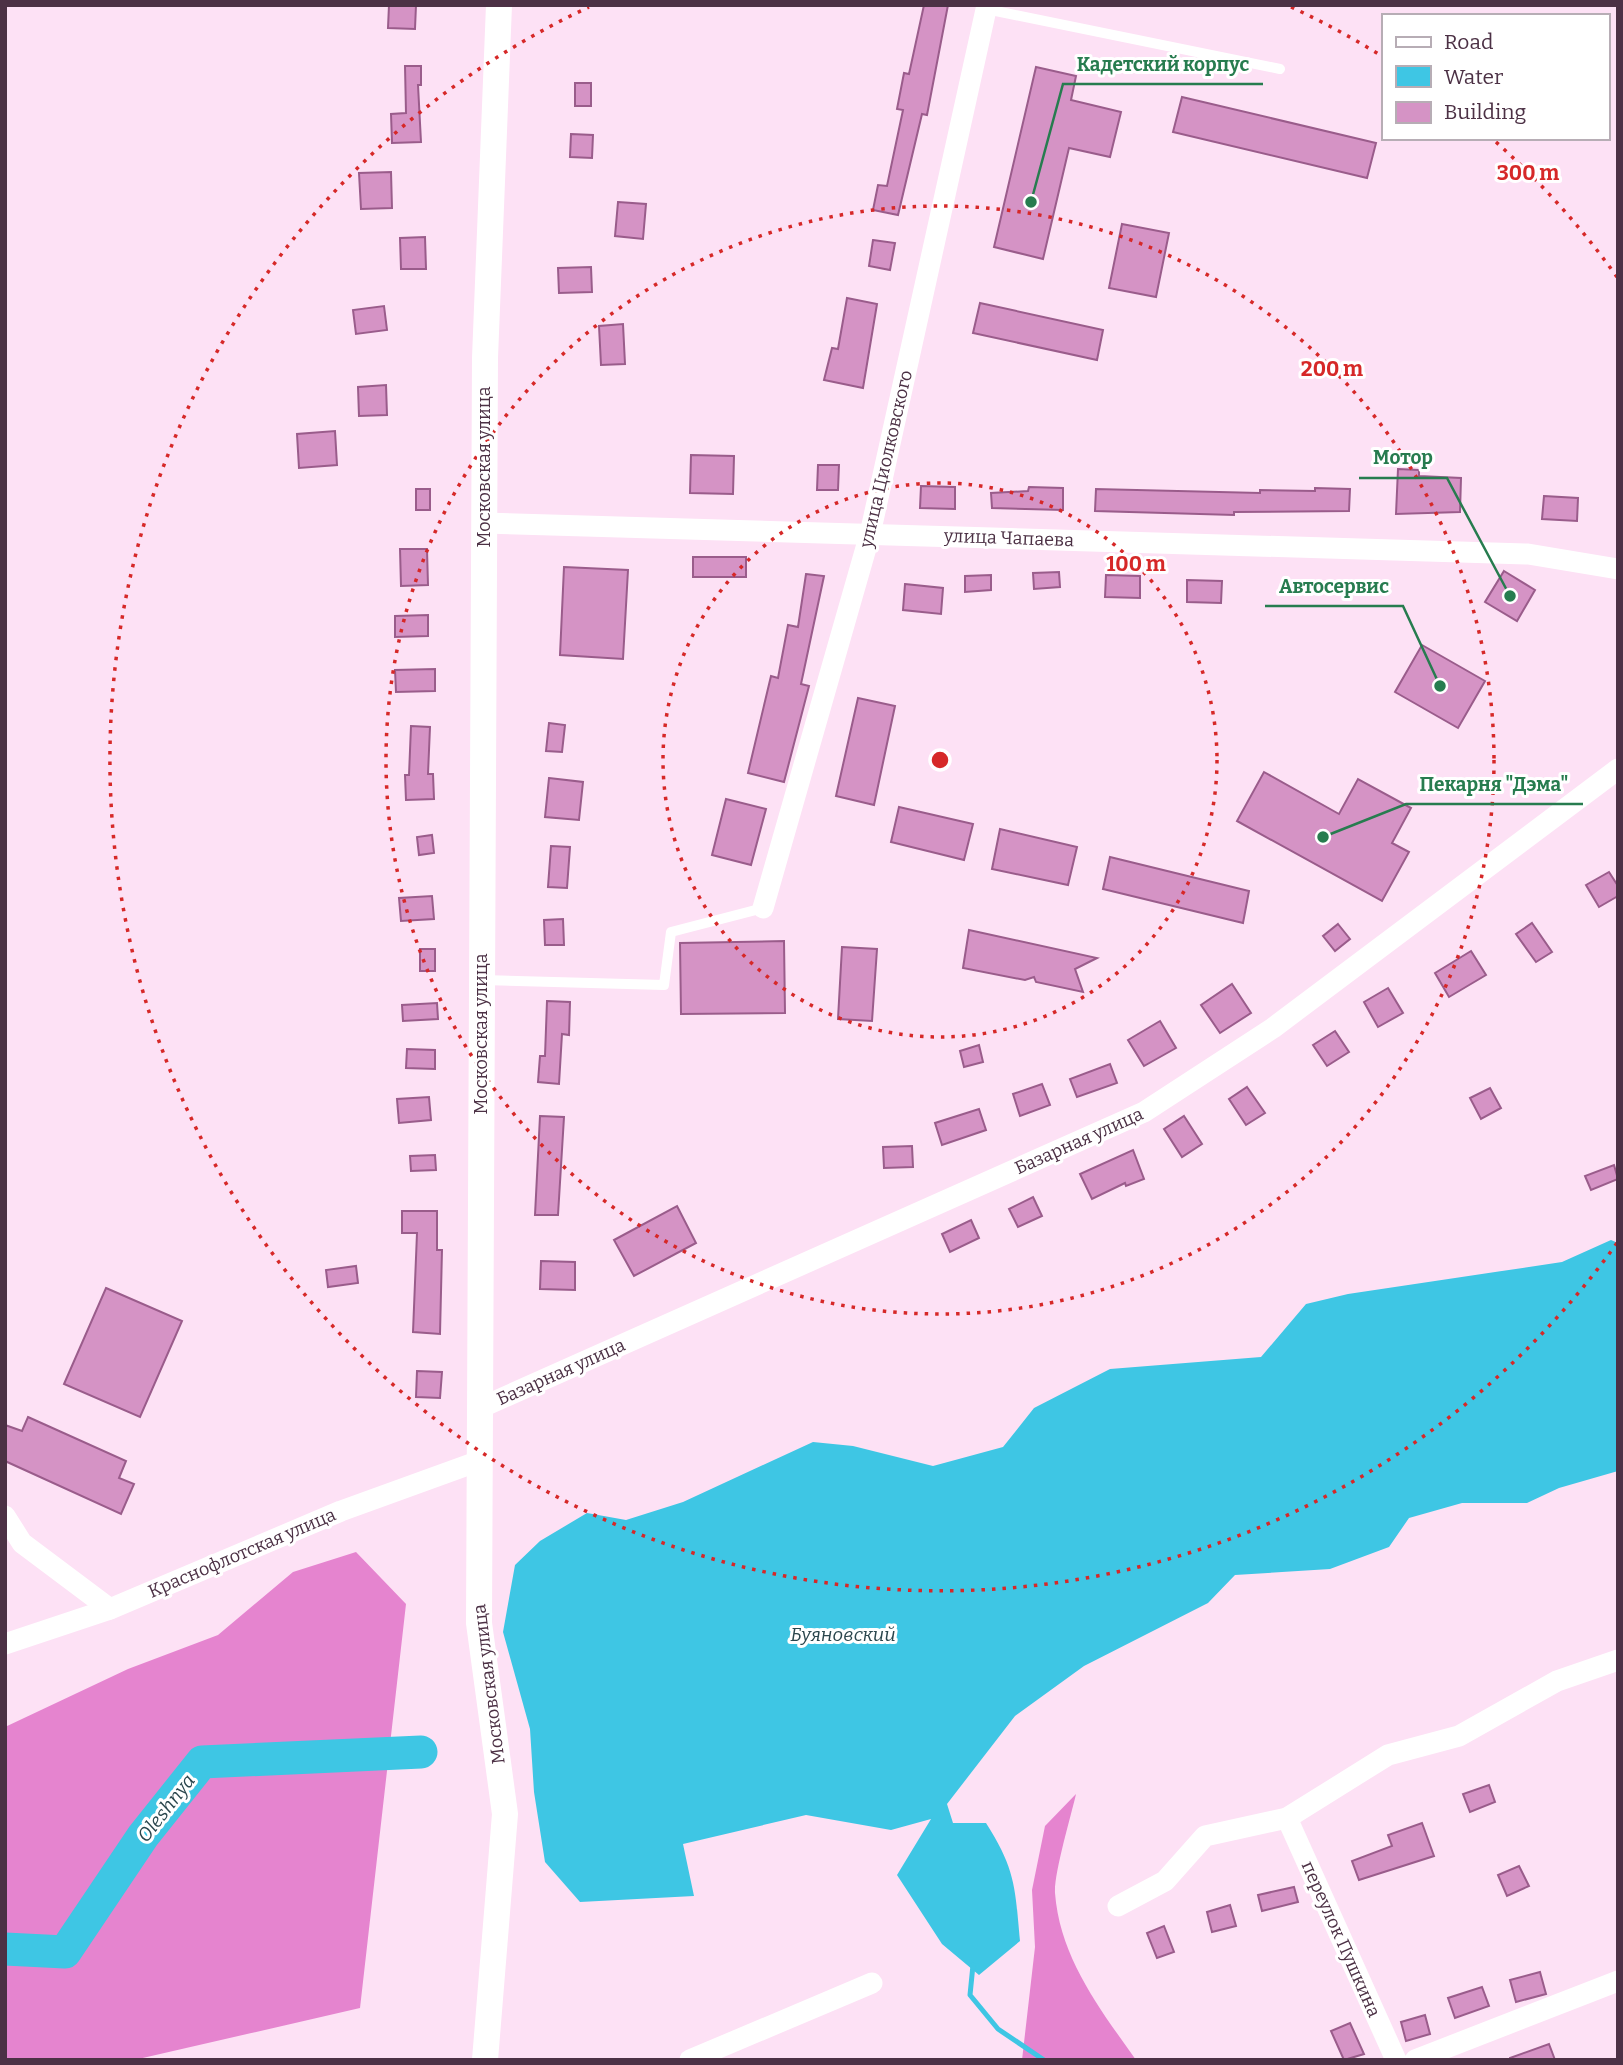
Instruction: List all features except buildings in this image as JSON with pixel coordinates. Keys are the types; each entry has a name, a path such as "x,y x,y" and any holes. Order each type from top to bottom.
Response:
{"street":[{"name":"Московская улица","path":"485,2060 505,1814 479,1623 485,358 499,5"},
{"name":"улица Циолковского","path":"763,908 870,534 986,7"},
{"name":"улица Чапаева","path":"484,523 1528,554 1618,569"},
{"name":"Базарная улица","path":"480,1408 1144,1112 1273,1028 1618,769"},
{"name":"Краснофлотская улица","path":"5,1644 110,1609 341,1511 479,1461"},
{"path":"5,1516 22,1543 110,1609"},
{"path":"1118,1906 1165,1881 1205,1836 1287,1818 1388,1755 1459,1736 1557,1681 1618,1660"},
{"name":"переулок Пушкина","path":"1287,1818 1396,2060"},
{"path":"1415,2060 1618,1981"},
{"path":"690,2060 872,1983"}],"lane":[{"path":"986,7 1279,69"},
{"path":"482,980 664,985 671,932 763,908"}],"shaded area":[{"path":"356,1552 406,1604 360,2008 134,2060 5,2060 5,1727 128,1669 218,1635 293,1572"},
{"path":"1076,1794 1055,1884 1058,1917 1073,1961 1084,1982 1136,2060 1022,2060 1035,1947 1032,1890 1045,1826"}],"water":[{"name":"Буяновский","path":"1611,1240 1618,1243 1618,1471 1559,1488 1527,1503 1462,1503 1409,1518 1389,1547 1330,1569 1235,1575 1208,1603 1084,1666 1015,1716 947,1804 953,1823 986,1823 1009,1867 1015,1893 1020,1941 979,1975 942,1944 897,1875 931,1819 891,1830 806,1815 683,1844 694,1896 580,1902 545,1862 534,1792 530,1729 503,1632 515,1565 540,1541 587,1513 626,1520 683,1502 813,1442 853,1446 933,1466 1003,1447 1034,1408 1110,1369 1261,1357 1306,1304 1348,1294 1562,1262"}],"waterway":[{"name":"Oleshnya","path":"5,1949 65,1952 143,1836 202,1762 421,1752"},
{"path":"973,1965 970,1995 998,2029 1044,2060"}],"place":[{"name":"Кадетский корпус","path":"1031,202"},
{"name":"Мотор","path":"1510,596"},
{"name":"Автосервис","path":"1440,686"},
{"name":"Пекарня \"Дэма\"","path":"1323,837"}]}
